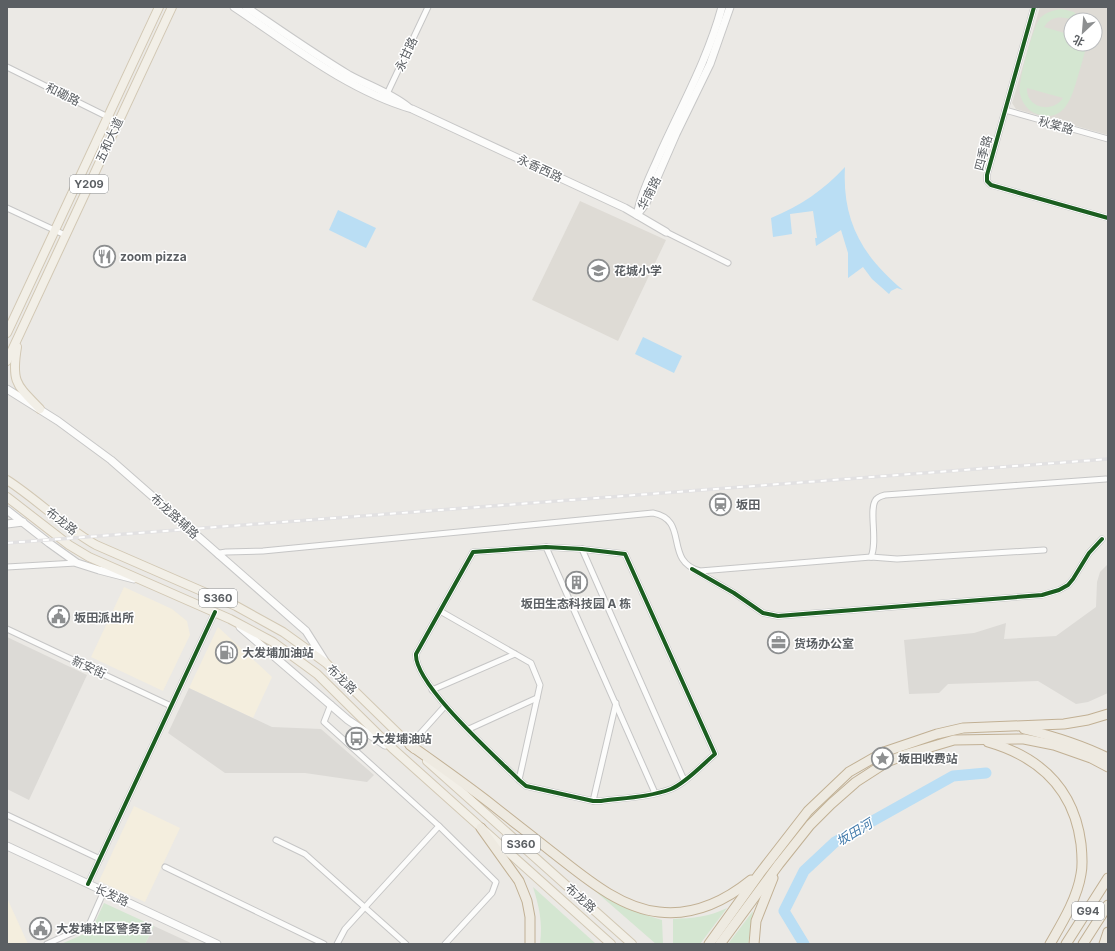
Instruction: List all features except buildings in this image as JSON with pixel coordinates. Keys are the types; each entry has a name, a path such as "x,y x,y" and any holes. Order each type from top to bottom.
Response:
{"highway":[{"path":"708,944 797,824 821,797 849,772 884,752 916,740 950,731 964,728 1064,724 1088,720 1108,714"},
{"path":"1013,726 1058,738 1108,758"},
{"path":"977,739 998,745 1021,755 1048,773 1068,799 1079,829 1082,855 1082,874 1071,905 1050,944"},
{"path":"720,944 810,825 856,782 886,762 954,740 1024,739 1054,745 1091,758 1108,767"},
{"path":"410,745 474,791 592,883 628,903 644,909 659,912 693,910 724,899 760,873"},
{"path":"481,828 519,881 527,901 530,917 530,944"},
{"path":"754,944 756,921 779,864"},
{"name":"G94","path":"1066,944 1108,878"},
{"name":"G94","path":"1083,944 1108,906"},
{"path":"1104,944 1108,932"}],"main road":[{"name":"五和大道","path":"7,361 172,7"},
{"path":"158,9 166,20 178,7"},
{"name":"永香西路","path":"234,7 343,79 386,97 618,205 666,232"},
{"name":"永香西路","path":"246,7 335,66 386,97"},
{"name":"华南路","path":"636,215 640,200 654,167 704,61 722,7"},
{"name":"华南路","path":"636,215 646,203 676,134 710,64 730,7"},
{"name":"五和大道","path":"7,332 158,9"},
{"path":"19,336 14,367 16,380 22,391 40,409"},
{"name":"布龙路辅路","path":"7,389 77,434 111,460 306,631 326,663"},
{"name":"布龙路","path":"7,480 86,539 106,550 247,611 283,632 326,663 410,745 632,944"},
{"name":"布龙路","path":"7,497 79,551 100,563 215,612 273,642 316,674 395,751 611,944"},
{"path":"7,510 48,543 78,563 122,577 144,582"},
{"path":"7,524 23,522"},
{"path":"230,619 348,720 395,751"},
{"name":"长发路","path":"7,846 217,944"}],"street":[{"name":"永甘路","path":"386,97 428,7"},
{"name":"四季路","path":"1034,7 987,175 988,184 1108,218"},
{"name":"和磡路","path":"7,67 118,122"},
{"name":"秋棠路","path":"1005,110 1108,139"},
{"path":"7,208 65,235"},
{"path":"666,232 728,263"},
{"path":"871,557 874,551 873,506 875,500 879,497 885,495 1106,478"},
{"path":"218,555 226,552 263,551 653,512 666,517 671,523 679,554 684,563 763,613 778,616 1042,595 1059,590 1068,585 1089,554 1102,539"},
{"path":"546,548 655,793"},
{"path":"546,548 582,549 625,554 715,754 672,788 655,793 593,801 526,786 445,706 432,690 419,669 416,654 473,552 546,548"},
{"path":"582,549 684,780"},
{"path":"692,569 709,571 871,557 897,559 1044,550"},
{"path":"7,567 78,563"},
{"path":"440,611 531,663 540,685 519,780"},
{"path":"88,884 215,612"},
{"name":"新安街","path":"7,628 171,706"},
{"path":"432,690 515,654"},
{"path":"469,729 537,698"},
{"path":"593,801 616,703"},
{"path":"331,704 324,722 439,826 496,882 492,892 445,944"},
{"path":"410,745 445,706"},
{"path":"7,815 100,858"},
{"path":"337,944 345,929 439,826"},
{"path":"276,840 305,854 406,944"},
{"path":"165,867 324,944"},
{"path":"47,944 89,925 104,891"}],"shaded area":[{"path":"1040,7 1108,7 1108,135 1016,109 1012,103"},
{"name":"花城小学","path":"580,201 666,240 618,341 532,300"},
{"path":"1108,564 1108,693 1088,702 1076,704 1038,681 948,684 939,693 909,694 904,640 974,633 1006,623 1004,639 1056,636 1096,607 1097,582 1100,572"},
{"path":"124,587 172,609 187,621 190,635 163,691 91,657"},
{"name":"大发埔加油站","path":"218,627 272,677 253,718 189,688"},
{"path":"7,637 87,675 29,800 7,789"},
{"path":"189,688 272,727 321,729 374,775 367,782 305,773 225,773 168,733"},
{"path":"134,806 180,828 145,902 99,881"},
{"path":"7,898 28,944 7,944"},
{"path":"154,926 193,944 145,944"}],"green space":[{"path":"1062,9 1074,12 1063,12 1063,18 1052,19 1044,27 1063,33 1063,52 1085,52 1076,84 1066,106 1061,112 1047,116 1034,113 1028,109 1022,100 1020,88 1026,56 1037,23 1040,18 1050,12","holes":["1027,88 1063,98 1058,103 1047,107 1035,104 1028,95"]},
{"path":"533,887 595,943 540,944 540,915"},
{"path":"594,890 627,907 662,920 663,944 656,944"},
{"path":"104,903 154,926 145,944 61,944 91,931"},
{"path":"727,908 700,944 673,944 673,919 701,916"},
{"path":"753,911 748,944 728,944"}],"water":[{"path":"845,167 847,204 851,221 858,236 876,264 903,290 897,288 889,294 872,279 863,267 848,278 848,253 841,230 816,246 815,238 817,238 813,211 790,214 792,234 773,237 771,218 811,197 829,183"},
{"path":"338,210 376,228 366,248 329,230"},
{"path":"643,337 682,356 674,373 635,354"}],"waterway":[{"name":"坂田河","path":"804,944 784,911 804,871 835,842 953,776 986,773"}],"railway":[{"path":"7,543 1108,459"}],"cycle path":[{"path":"1034,7 987,175 987,181 991,185 1108,218"},
{"path":"692,569 734,593 763,613 778,616 1042,595 1059,590 1068,585 1089,553 1102,539"},
{"path":"546,547 625,554 715,754 677,786 663,792 646,796 601,801 593,801 526,786 458,720 428,683 419,667 416,654 473,552 546,547"},
{"path":"88,884 215,612"}],"place":[{"name":"zoom pizza","path":"104,256"},
{"name":"花城小学","path":"599,270"},
{"name":"坂田","path":"721,504"},
{"name":"坂田生态科技园 A 栋","path":"576,582"},
{"name":"坂田派出所","path":"58,617"},
{"name":"货场办公室","path":"779,643"},
{"name":"大发埔加油站","path":"226,652"},
{"name":"大发埔油站","path":"356,738"},
{"name":"坂田收费站","path":"882,758"},
{"name":"大发埔社区警务室","path":"40,928"}]}
